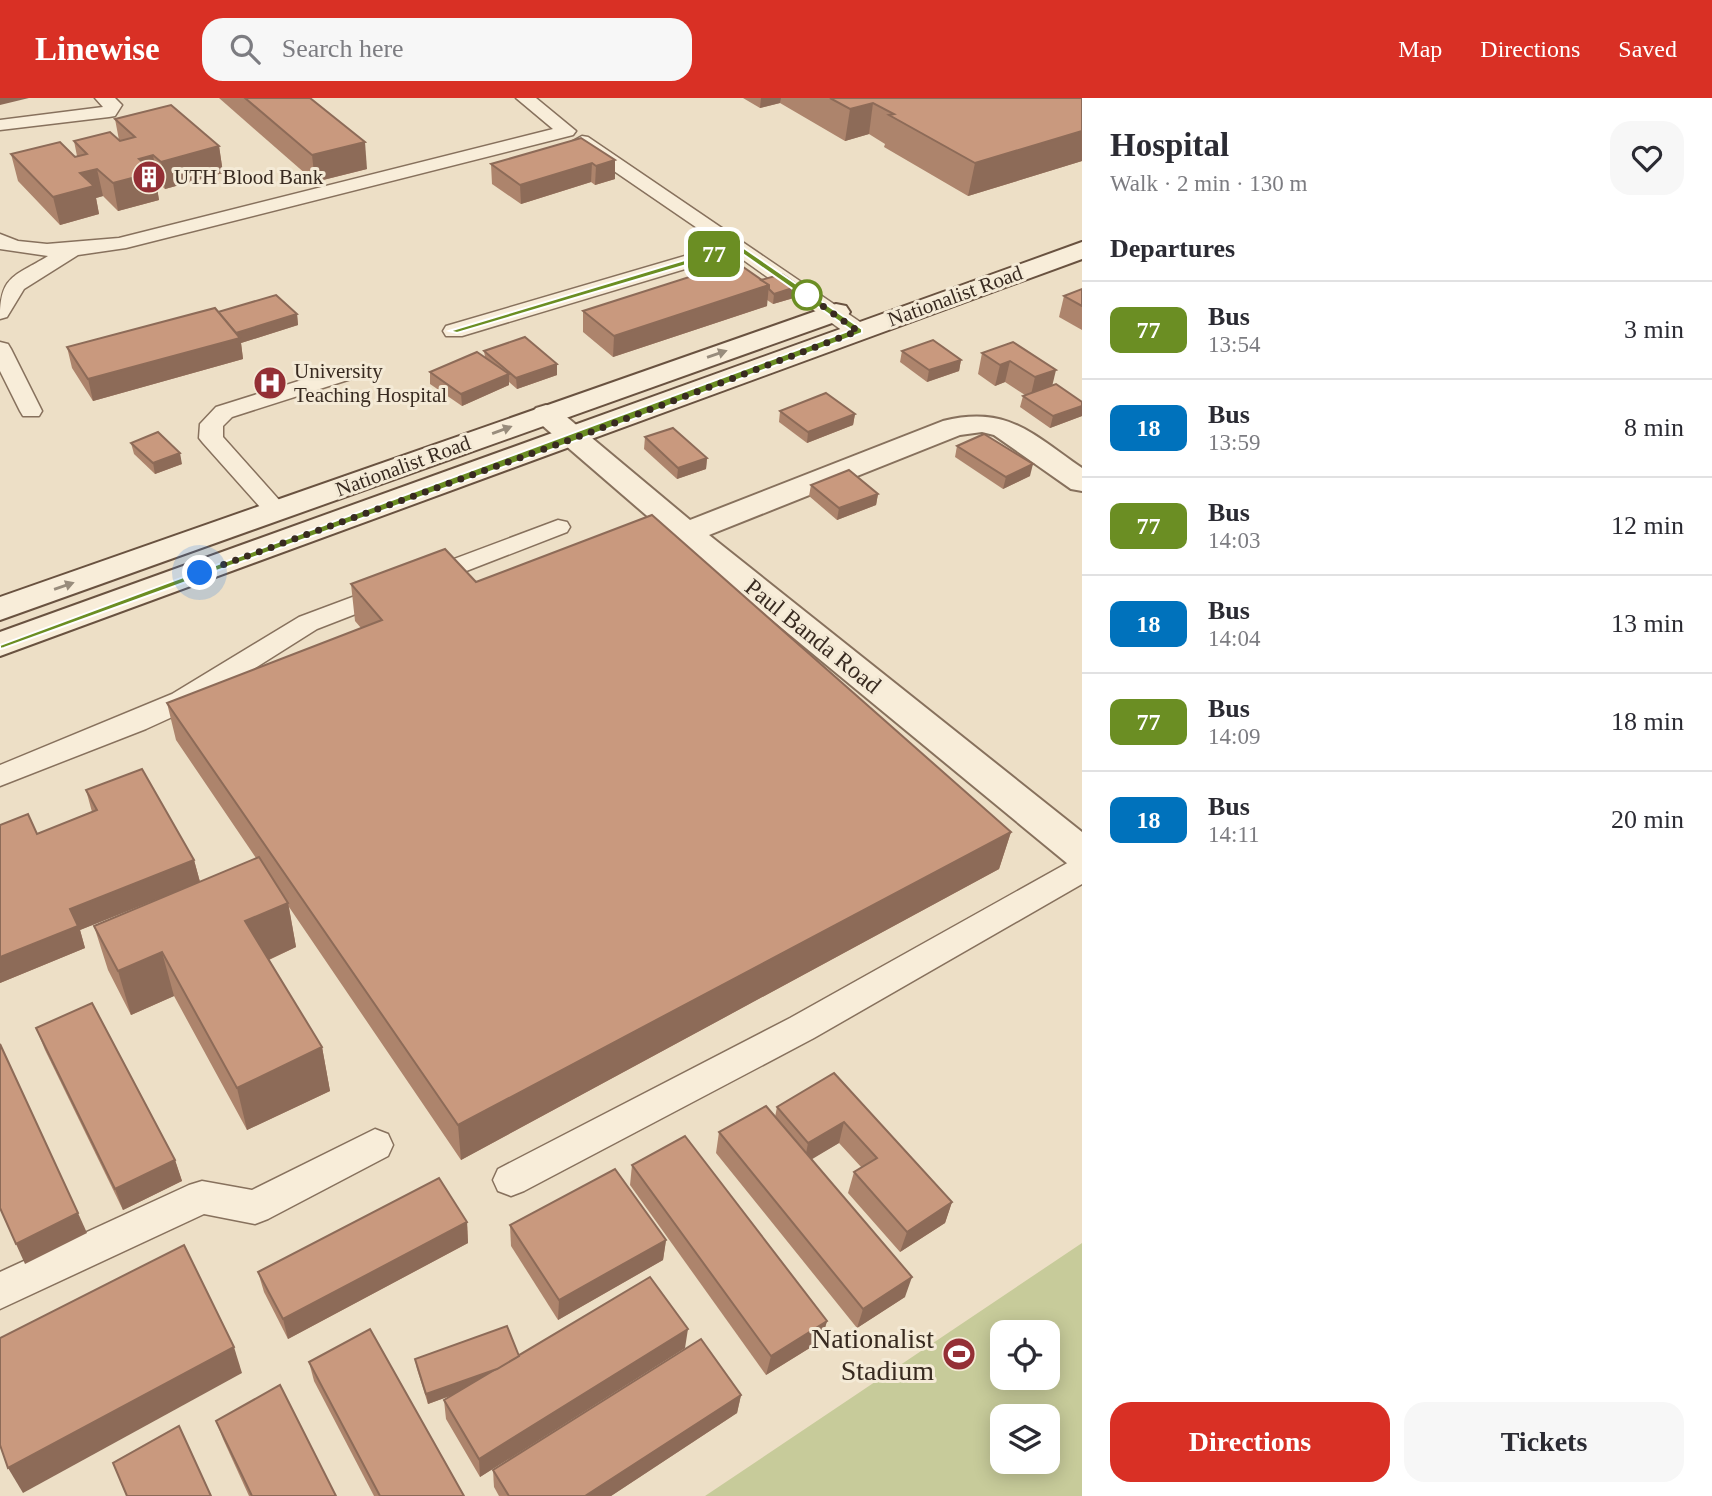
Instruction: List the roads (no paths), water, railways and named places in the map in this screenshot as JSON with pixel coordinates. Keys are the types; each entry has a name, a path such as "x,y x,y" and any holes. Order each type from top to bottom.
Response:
{"main road":[{"name":"Nationalist Road","path":"0,609 545,415 850,316 1082,250"},
{"name":"Nationalist Road","path":"0,645 575,438 850,316"},
{"name":"Paul Banda Road","path":"545,415 686,533 1082,854"},
{"path":"686,533 954,426 982,423 1005,429 1082,482"}],"lane":[{"path":"0,125 109,112 113,105 104,98"},
{"path":"524,98 567,131 738,247 850,316"},
{"path":"0,240 3,244 32,251 71,250 119,244 567,131"},
{"path":"454,331 738,247"},
{"path":"0,313 16,285 71,250"},
{"path":"0,349 31,411"},
{"path":"277,511 211,438 212,424 224,412 343,374"},
{"path":"0,776 182,701 308,623 558,527"},
{"path":"511,1180 802,1028 1082,869"},
{"path":"0,1291 202,1198 255,1207 375,1145"}],"place":[{"name":"UTH Blood Bank","path":"149,177"},
{"name":"University Teaching Hospital","path":"270,383"},
{"name":"Nationalist Stadium","path":"959,1354"}]}
